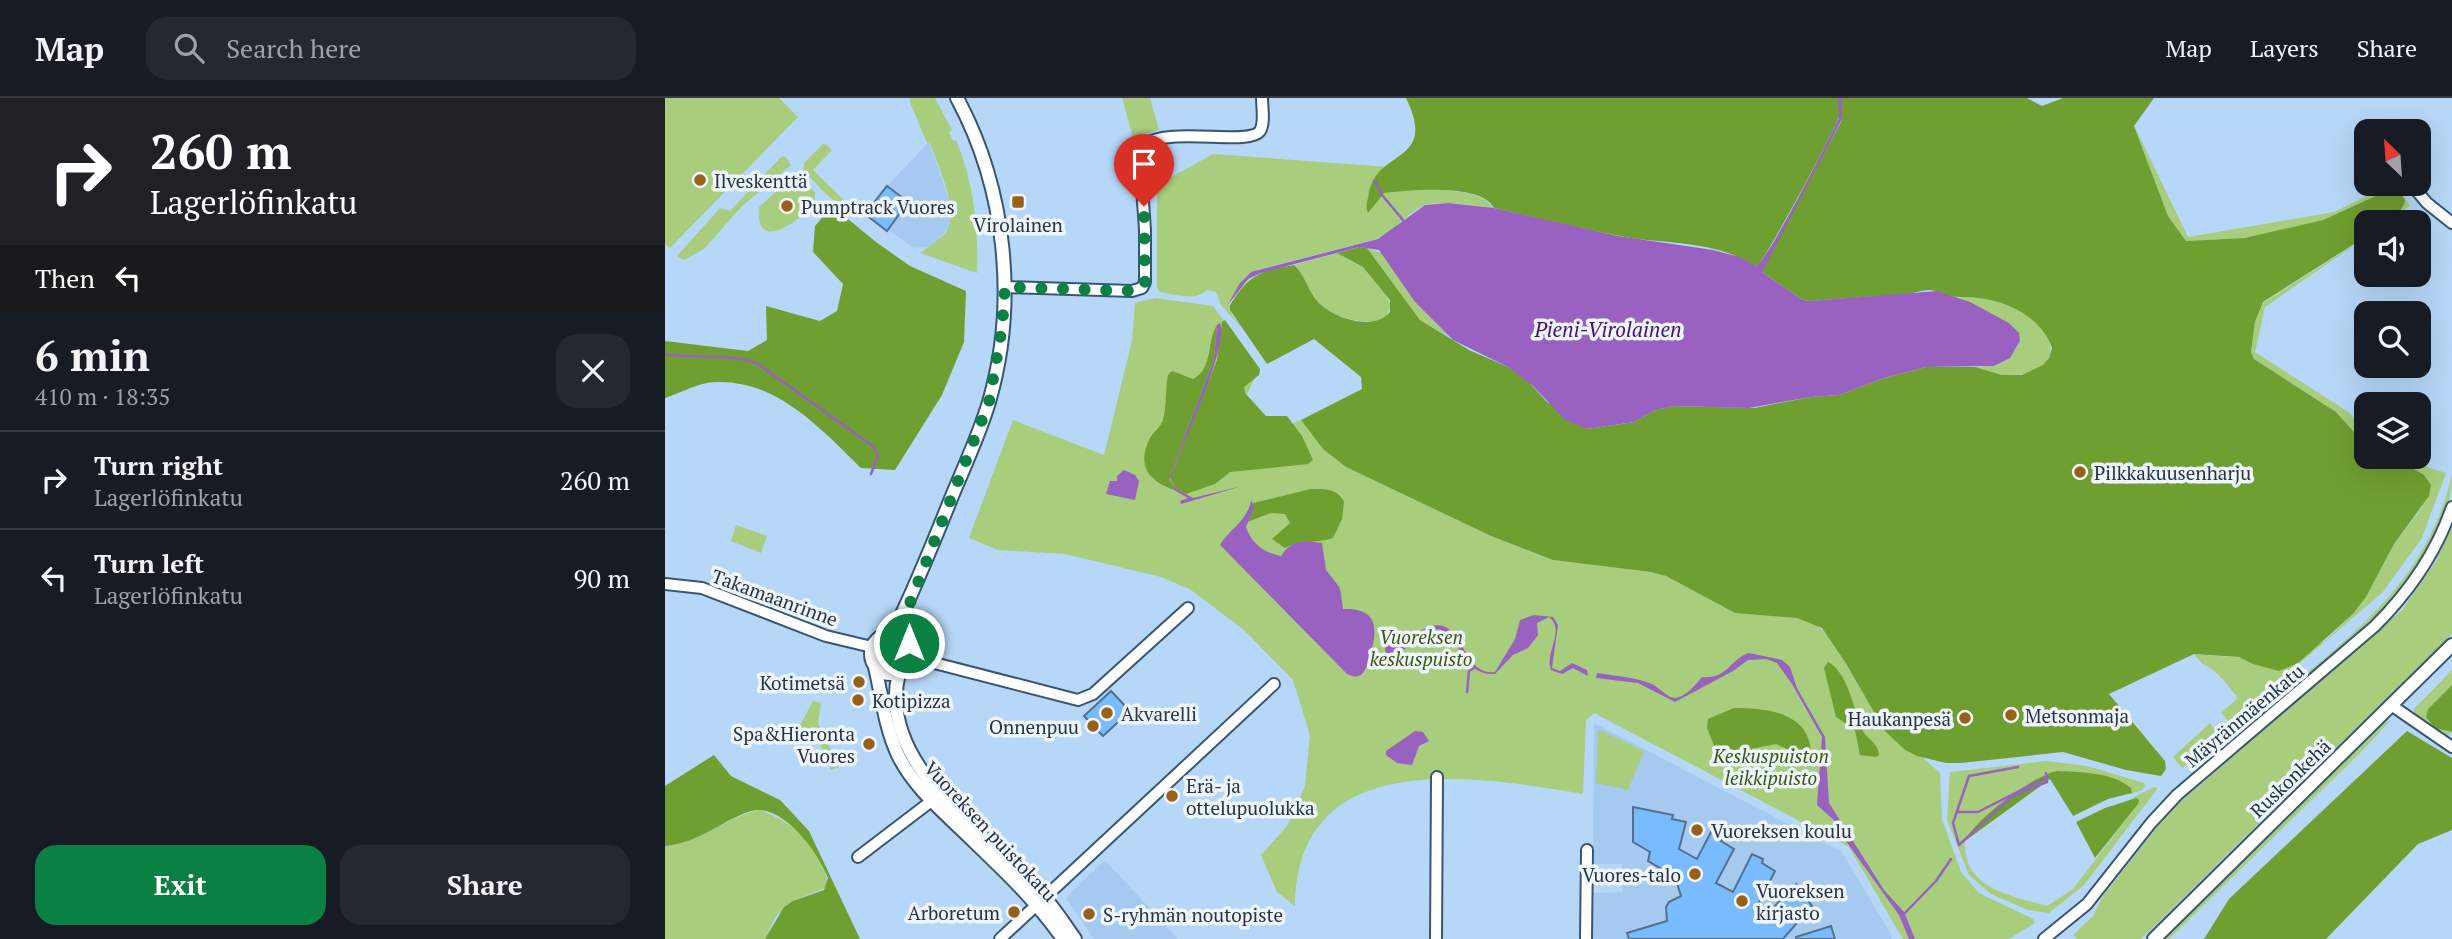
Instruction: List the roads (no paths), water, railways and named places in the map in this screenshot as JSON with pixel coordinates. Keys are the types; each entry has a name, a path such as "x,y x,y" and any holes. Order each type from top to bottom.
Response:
{"main road":[{"path":"899,636 989,402 998,356 1005,287 996,207 974,129 957,98"},
{"path":"884,634 899,636 909,643 911,657 907,666 899,673 882,672 872,661 871,647 884,634"},
{"name":"Ruskonkehä","path":"2154,939 2452,645"},
{"name":"Vuoreksen puistokatu","path":"875,667 886,725 899,758 1075,939"},
{"name":"Vuoreksen puistokatu","path":"899,673 894,691 899,721 936,798"},
{"name":"Vuoreksen puistokatu","path":"1040,900 1063,939"}],"street":[{"path":"1005,287 1132,291 1142,288 1145,282 1146,230 1141,150 1146,143 1184,135 1243,138 1255,135 1262,127 1262,98"},
{"path":"2421,196 2452,223"},
{"name":"Mäyränmäenkatu","path":"2044,939 2087,904 2177,795 2395,606 2427,562 2452,508"},
{"name":"Takamaanrinne","path":"665,584 702,588 826,636 871,647"},
{"path":"911,657 1072,700 1093,694 1188,608"},
{"path":"1000,939 1274,684"},
{"path":"2391,705 2452,747"},
{"path":"1436,939 1437,777"},
{"path":"857,857 936,798"},
{"path":"1586,939 1587,850"}],"water":[{"name":"Pieni-Virolainen","path":"1838,98 1842,98 1842,119 1762,272 1801,299 1809,301 1937,291 1970,302 2009,323 2019,333 2020,341 2010,358 1994,366 1926,367 1884,378 1839,395 1749,408 1673,406 1653,411 1634,422 1587,429 1565,420 1533,386 1508,367 1453,340 1415,302 1379,250 1359,247 1261,273 1248,279 1227,306 1240,283 1251,272 1378,239 1425,205 1448,203 1494,208 1618,236 1713,250 1740,257 1756,266 1786,221 1839,118"},
{"path":"1220,323 1218,353 1211,375 1170,480 1175,488 1193,498 1242,486 1181,504 1180,501 1188,498 1174,490 1169,478 1214,359 1217,325"},
{"path":"1124,470 1135,475 1139,481 1135,500 1106,494 1110,481 1117,481 1117,476"},
{"path":"1251,500 1254,507 1246,527 1255,542 1264,550 1281,556 1298,542 1322,543 1326,570 1340,588 1343,609 1361,611 1371,618 1375,631 1374,639 1368,662 1361,675 1355,677 1347,674 1220,545 1243,519"},
{"path":"1534,615 1553,617 1558,625 1552,668 1560,671 1572,663 1587,670 1588,676 1573,668 1562,674 1551,670 1550,656 1555,628 1549,617 1537,623 1538,635 1528,648 1513,655 1495,674 1476,669 1453,640 1438,629 1417,638 1399,655 1391,668 1386,667 1385,645 1404,645 1423,629 1438,625 1448,628 1475,665 1484,671 1495,672 1515,639 1520,620"},
{"path":"1749,653 1782,660 1790,667 1797,688 1825,737 1829,803 1884,890 1904,912 1915,939 1909,939 1899,915 1848,844 1836,822 1817,805 1822,737 1777,663 1766,659 1748,660 1675,702 1638,683 1596,678 1597,673 1639,680 1676,698 1687,692 1702,677 1723,672"},
{"path":"1415,731 1423,732 1429,741 1419,746 1412,765 1397,763 1386,755 1386,751"}],"waterway":[{"path":"1375,181 1382,195 1403,220"},
{"path":"665,354 738,358 758,364 874,447 878,456 871,474"},
{"path":"1467,692 1469,671 1474,668"},
{"path":"1959,845 1953,823 1969,776 2018,767"},
{"path":"1959,845 2012,796 2047,782 2046,773"},
{"path":"1958,812 1978,812 2047,777"},
{"path":"1903,915 1936,881 1951,859"}],"place":[{"name":"Ilveskenttä","path":"700,180"},
{"name":"Virolainen","path":"1018,202"},
{"name":"Pumptrack Vuores","path":"787,206"},
{"name":"Pilkkakuusenharju","path":"2080,472"},
{"name":"Kotimetsä","path":"859,682"},
{"name":"Kotipizza","path":"858,700"},
{"name":"Akvarelli","path":"1107,713"},
{"name":"Metsonmaja","path":"2011,715"},
{"name":"Haukanpesä","path":"1965,718"},
{"name":"Onnenpuu","path":"1093,726"},
{"name":"Spa&Hieronta Vuores","path":"869,744"},
{"name":"Erä- ja ottelupuolukka","path":"1172,796"},
{"name":"Vuoreksen koulu","path":"1697,830"},
{"name":"Vuores-talo","path":"1695,874"},
{"name":"Vuoreksen kirjasto","path":"1742,901"},
{"name":"Arboretum","path":"1014,912"},
{"name":"S-ryhmän noutopiste","path":"1089,914"}],"park label":[{"name":"Vuoreksen keskuspuisto","path":"1421,647"},
{"name":"Keskuspuiston leikkipuisto","path":"1771,766"}]}
